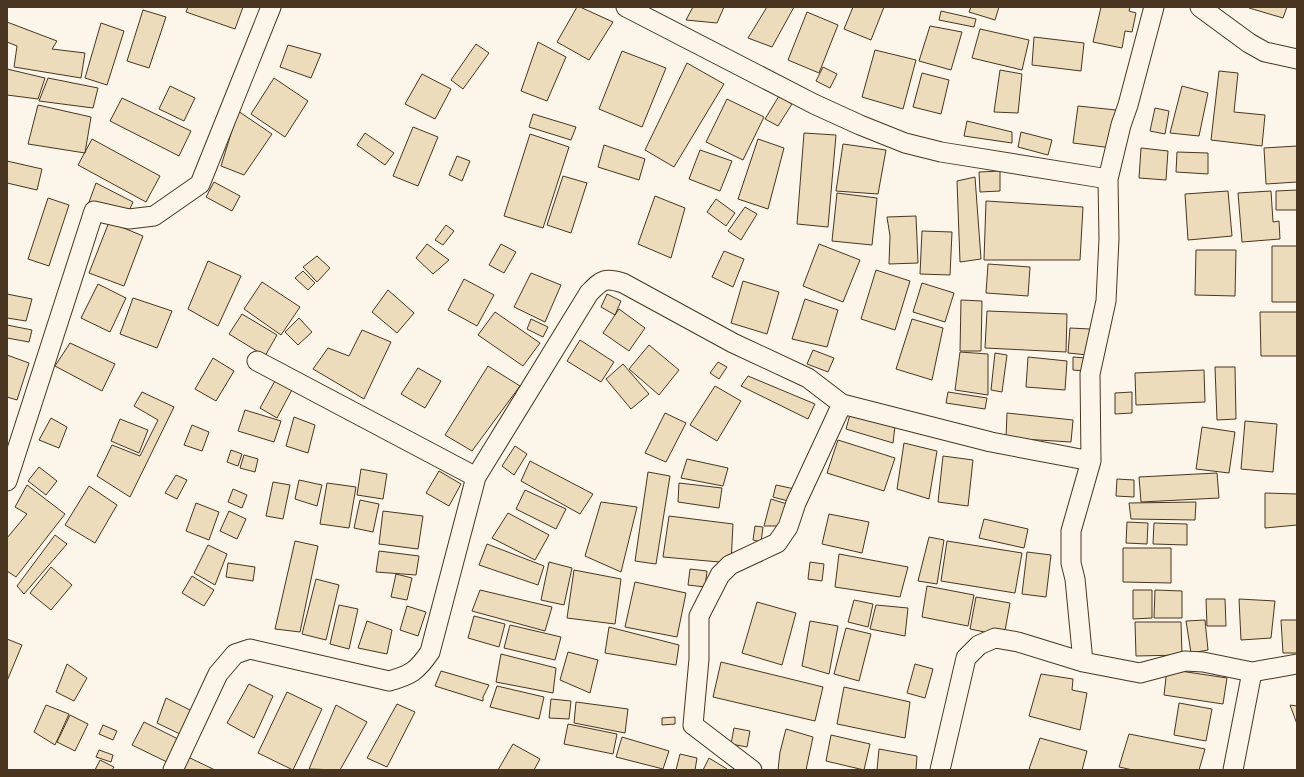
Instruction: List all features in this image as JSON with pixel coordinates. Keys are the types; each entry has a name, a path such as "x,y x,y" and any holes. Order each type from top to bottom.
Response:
{"street":[{"path":"7,481 94,211 129,219 154,216 200,184 271,7"},
{"path":"626,7 814,104 905,143 940,152 1108,179"},
{"path":"1083,662 1075,579 1071,563 1071,531 1091,461 1090,374 1106,301 1109,239 1108,179 1121,125 1128,105 1154,7"},
{"path":"1200,7 1249,43 1265,52 1297,60"},
{"path":"173,770 218,674 236,654 250,649 389,681 407,676 421,666 430,652 476,477 588,293 598,283 609,279 623,283 733,344 808,378 842,404 991,442 1091,461"},
{"path":"257,361 476,477"},
{"path":"752,770 693,725 699,659 699,616 720,575 730,565 777,543 788,527 796,503 842,404"},
{"path":"940,770 966,658 979,645 995,638 1018,642 1083,662 1140,673 1185,661 1203,662 1252,672 1297,664"},
{"path":"1233,770 1252,672"}],"building":[{"path":"188,7 243,7 235,29 186,12"},
{"path":"577,7 613,22 589,60 557,42"},
{"path":"693,7 724,7 717,23 686,20"},
{"path":"767,7 794,7 772,47 748,38"},
{"path":"853,7 884,7 871,40 844,29"},
{"path":"971,7 999,7 995,20 969,12"},
{"path":"1101,7 1130,7 1129,11 1136,13 1132,32 1125,31 1122,48 1093,42"},
{"path":"1249,7 1287,7 1283,18"},
{"path":"143,10 166,17 149,68 127,61"},
{"path":"941,11 976,19 974,27 939,20"},
{"path":"807,12 838,25 819,73 788,60"},
{"path":"7,22 57,41 52,49 85,53 81,78 14,67 17,46 7,42"},
{"path":"101,23 124,31 107,85 85,78"},
{"path":"930,26 962,32 951,70 919,61"},
{"path":"980,29 1029,40 1022,70 972,58"},
{"path":"1034,37 1084,43 1081,71 1032,65"},
{"path":"538,42 566,57 547,101 521,91"},
{"path":"476,44 489,53 463,89 451,80"},
{"path":"288,45 321,54 311,78 280,67"},
{"path":"875,50 916,60 903,109 862,97"},
{"path":"622,51 666,68 642,127 599,109"},
{"path":"687,63 724,84 674,167 645,150"},
{"path":"823,67 837,74 830,88 816,81"},
{"path":"7,69 45,78 38,99 7,95"},
{"path":"1000,70 1022,74 1018,113 994,112"},
{"path":"1219,71 1238,73 1234,112 1265,115 1262,146 1211,140"},
{"path":"922,73 949,80 941,114 913,107"},
{"path":"422,74 451,89 435,119 405,104"},
{"path":"48,78 98,88 93,108 39,101"},
{"path":"274,78 308,101 285,137 251,114"},
{"path":"170,86 195,98 184,121 159,109"},
{"path":"1182,86 1208,93 1199,136 1170,133"},
{"path":"779,96 792,104 778,126 765,119"},
{"path":"122,98 191,131 179,156 110,121"},
{"path":"727,99 764,117 743,160 706,142"},
{"path":"38,105 91,117 85,153 28,144"},
{"path":"1078,106 1116,110 1112,148 1073,143"},
{"path":"1155,108 1169,111 1165,134 1150,131"},
{"path":"238,111 272,134 244,175 221,166"},
{"path":"533,114 576,127 571,140 529,127"},
{"path":"967,121 1012,132 1012,143 964,136"},
{"path":"413,127 438,137 418,186 393,176"},
{"path":"1021,132 1052,140 1048,155 1018,147"},
{"path":"365,133 394,153 385,165 357,145"},
{"path":"804,133 836,135 828,227 797,224"},
{"path":"530,134 569,147 543,228 504,216"},
{"path":"92,139 160,176 146,202 78,165"},
{"path":"758,139 784,148 768,209 738,199"},
{"path":"843,144 886,150 878,194 836,191"},
{"path":"604,145 645,159 639,180 598,167"},
{"path":"1297,146 1297,182 1266,184 1264,148"},
{"path":"1141,148 1168,151 1166,180 1139,178"},
{"path":"700,150 732,161 720,191 689,179"},
{"path":"1177,152 1208,153 1208,174 1176,172"},
{"path":"457,156 470,161 462,181 449,175"},
{"path":"7,161 42,169 37,190 7,183"},
{"path":"1000,171 1000,191 980,192 979,172"},
{"path":"563,176 587,183 571,233 547,225"},
{"path":"975,177 981,259 960,262 957,181"},
{"path":"214,182 240,196 232,211 206,197"},
{"path":"96,183 133,202 127,215 89,202"},
{"path":"1297,190 1297,210 1276,210 1276,191"},
{"path":"1228,191 1232,236 1188,240 1185,194"},
{"path":"1271,191 1273,222 1279,221 1280,239 1242,242 1238,193"},
{"path":"837,193 877,198 872,245 832,241"},
{"path":"655,196 685,208 671,258 638,244"},
{"path":"48,198 69,205 49,266 28,259"},
{"path":"716,199 735,213 726,226 707,212"},
{"path":"986,201 1083,207 1080,260 984,260"},
{"path":"745,207 757,214 741,240 728,231"},
{"path":"916,216 918,263 889,264 890,236 887,217"},
{"path":"109,222 143,236 124,286 89,273"},
{"path":"446,225 454,231 443,245 435,240"},
{"path":"922,231 952,232 950,275 920,274"},
{"path":"427,244 449,260 433,274 416,258"},
{"path":"501,244 516,252 504,273 489,265"},
{"path":"819,244 860,260 843,302 803,286"},
{"path":"1272,246 1297,246 1297,302 1272,302"},
{"path":"1196,250 1236,250 1235,296 1195,295"},
{"path":"724,251 744,259 733,287 712,277"},
{"path":"317,256 330,268 317,282 303,267"},
{"path":"208,261 241,276 218,326 188,309"},
{"path":"988,264 1030,267 1028,296 986,293"},
{"path":"876,270 910,281 895,330 861,319"},
{"path":"303,271 315,283 308,290 295,278"},
{"path":"531,273 561,285 545,322 514,307"},
{"path":"464,279 494,295 477,326 448,310"},
{"path":"743,281 779,292 767,334 731,323"},
{"path":"262,282 300,307 281,335 244,309"},
{"path":"922,283 954,293 945,322 913,312"},
{"path":"98,284 126,298 110,332 81,318"},
{"path":"388,290 414,313 397,333 372,312"},
{"path":"7,294 32,299 26,321 7,318"},
{"path":"607,294 621,301 615,315 601,307"},
{"path":"133,298 172,311 157,348 120,334"},
{"path":"805,299 838,310 827,347 792,339"},
{"path":"961,300 982,301 981,351 960,351"},
{"path":"619,309 645,328 629,351 603,333"},
{"path":"987,311 1067,314 1066,352 985,348"},
{"path":"495,312 540,343 523,366 478,335"},
{"path":"1260,312 1297,312 1297,356 1261,356"},
{"path":"242,314 277,335 265,356 229,334"},
{"path":"299,318 312,332 298,345 285,332"},
{"path":"531,319 548,327 543,337 527,329"},
{"path":"912,319 943,328 932,380 896,369"},
{"path":"7,325 32,330 29,342 7,338"},
{"path":"1070,328 1090,329 1088,355 1068,353"},
{"path":"362,330 391,342 364,399 313,369 328,348 349,356"},
{"path":"580,340 614,362 601,382 567,361"},
{"path":"70,343 115,364 102,391 55,366"},
{"path":"649,345 679,370 659,395 629,369"},
{"path":"813,350 834,358 828,372 807,364"},
{"path":"960,352 988,354 988,395 955,390"},
{"path":"995,353 1007,355 1002,392 991,390"},
{"path":"7,355 29,363 17,400 7,397"},
{"path":"1028,357 1067,361 1065,390 1026,387"},
{"path":"1073,357 1086,358 1085,371 1073,370"},
{"path":"213,358 234,371 216,401 195,389"},
{"path":"718,362 727,367 719,379 710,373"},
{"path":"623,364 649,394 631,409 606,379"},
{"path":"488,366 520,386 472,451 445,435"},
{"path":"1215,367 1235,367 1236,419 1217,420"},
{"path":"418,368 441,381 425,408 401,394"},
{"path":"1204,370 1205,402 1136,405 1135,373"},
{"path":"748,376 815,404 808,419 741,386"},
{"path":"276,379 293,388 277,418 260,408"},
{"path":"715,386 741,401 717,441 690,425"},
{"path":"142,392 174,407 130,497 97,476 112,445 140,456 158,420 134,406"},
{"path":"948,392 987,398 985,409 946,403"},
{"path":"1132,392 1132,413 1115,414 1115,393"},
{"path":"245,410 281,421 274,442 238,431"},
{"path":"851,411 895,426 893,443 846,429"},
{"path":"665,413 686,423 666,462 645,453"},
{"path":"1007,413 1073,420 1071,442 1006,438"},
{"path":"294,417 315,425 308,453 286,446"},
{"path":"51,418 67,427 59,448 39,440"},
{"path":"120,419 148,430 139,453 111,441"},
{"path":"1245,421 1277,424 1273,472 1241,469"},
{"path":"192,425 209,432 202,451 184,445"},
{"path":"1202,427 1235,432 1229,473 1196,469"},
{"path":"838,440 895,458 884,491 827,473"},
{"path":"904,443 937,451 929,499 897,489"},
{"path":"515,446 527,454 514,475 502,466"},
{"path":"231,450 242,454 238,466 227,462"},
{"path":"244,455 258,459 255,472 240,468"},
{"path":"943,456 973,460 968,506 938,502"},
{"path":"687,459 728,468 723,486 681,478"},
{"path":"530,461 593,494 580,514 521,481"},
{"path":"39,467 57,481 46,495 28,481"},
{"path":"361,469 387,474 383,499 357,495"},
{"path":"439,471 461,484 449,506 426,493"},
{"path":"648,472 670,476 656,564 635,561"},
{"path":"1217,473 1219,498 1141,502 1139,477"},
{"path":"176,475 187,480 177,499 165,493"},
{"path":"1117,479 1134,480 1134,497 1116,496"},
{"path":"299,480 322,485 317,506 295,499"},
{"path":"273,482 290,485 283,519 266,516"},
{"path":"327,483 356,487 349,528 320,524"},
{"path":"679,483 722,488 719,508 678,502"},
{"path":"27,485 65,514 16,577 7,571 7,538 27,514 15,507"},
{"path":"776,485 795,489 792,502 773,497"},
{"path":"89,486 117,505 95,543 65,525"},
{"path":"233,489 247,495 242,508 228,502"},
{"path":"525,490 566,509 556,529 516,509"},
{"path":"1265,493 1297,494 1297,525 1265,528"},
{"path":"771,499 787,504 781,526 764,526"},
{"path":"360,500 379,504 373,532 354,528"},
{"path":"601,502 637,507 621,572 585,556"},
{"path":"1196,502 1195,520 1131,519 1129,503"},
{"path":"196,503 219,512 209,540 186,531"},
{"path":"229,511 246,519 237,539 220,531"},
{"path":"383,511 423,516 418,549 379,544"},
{"path":"508,513 549,535 535,560 492,538"},
{"path":"829,514 869,522 862,553 822,544"},
{"path":"669,516 733,524 731,563 663,557"},
{"path":"984,519 1028,529 1024,548 979,538"},
{"path":"1127,522 1148,523 1147,544 1126,543"},
{"path":"1154,523 1187,524 1187,545 1153,544"},
{"path":"755,526 763,527 761,542 753,540"},
{"path":"55,535 67,544 24,594 17,586"},
{"path":"929,537 944,540 937,584 918,581"},
{"path":"295,541 318,546 300,632 275,629"},
{"path":"947,541 1022,553 1015,593 941,581"},
{"path":"487,544 544,566 538,585 479,565"},
{"path":"208,545 227,554 215,585 194,573"},
{"path":"1123,548 1171,548 1171,583 1123,582"},
{"path":"379,551 419,556 416,575 376,572"},
{"path":"1027,552 1051,555 1046,597 1022,594"},
{"path":"839,554 908,567 900,597 835,587"},
{"path":"549,562 572,568 564,605 541,600"},
{"path":"810,562 824,564 822,581 808,579"},
{"path":"228,563 255,567 253,581 226,577"},
{"path":"51,567 72,585 51,610 30,593"},
{"path":"690,569 707,571 705,587 688,585"},
{"path":"574,570 621,579 615,624 567,618"},
{"path":"396,574 412,578 407,600 391,597"},
{"path":"192,576 214,590 204,606 182,593"},
{"path":"316,579 339,585 326,640 302,634"},
{"path":"635,582 686,593 677,637 625,627"},
{"path":"927,586 974,595 968,626 922,617"},
{"path":"480,590 552,607 545,631 472,611"},
{"path":"1133,590 1152,590 1152,618 1133,619"},
{"path":"1155,590 1182,591 1182,618 1154,618"},
{"path":"976,597 1010,603 1004,636 970,629"},
{"path":"1206,599 1225,599 1226,626 1207,626"},
{"path":"1239,599 1275,601 1271,638 1241,640"},
{"path":"854,600 873,604 868,627 848,622"},
{"path":"757,602 796,613 782,665 742,653"},
{"path":"339,605 358,609 349,649 330,644"},
{"path":"876,605 908,608 905,636 870,629"},
{"path":"407,606 426,612 418,636 400,630"},
{"path":"474,616 505,624 499,647 468,638"},
{"path":"1205,620 1208,650 1191,653 1186,621"},
{"path":"1281,620 1297,620 1297,653 1283,653"},
{"path":"367,621 392,630 387,654 358,648"},
{"path":"810,621 838,626 829,674 802,666"},
{"path":"1135,622 1181,622 1182,655 1136,656"},
{"path":"510,625 561,637 555,660 504,648"},
{"path":"609,627 679,645 676,665 605,653"},
{"path":"846,628 871,634 859,681 834,674"},
{"path":"7,639 22,645 7,681"},
{"path":"568,652 598,660 590,693 560,680"},
{"path":"501,654 556,668 553,693 496,682"},
{"path":"721,662 823,687 815,721 713,697"},
{"path":"67,664 87,678 74,701 56,692"},
{"path":"915,664 933,669 925,698 907,693"},
{"path":"1167,669 1227,678 1223,704 1164,695"},
{"path":"441,671 489,685 483,697 483,701 435,686"},
{"path":"1041,674 1073,679 1072,690 1087,693 1080,730 1029,716"},
{"path":"249,684 273,696 254,738 227,723"},
{"path":"497,686 544,697 539,719 490,707"},
{"path":"844,687 910,702 905,738 837,724"},
{"path":"287,692 322,709 293,770 258,753"},
{"path":"166,698 192,711 180,734 157,723"},
{"path":"551,699 571,701 569,719 549,718"},
{"path":"576,702 628,709 625,733 574,723"},
{"path":"1179,703 1212,709 1206,741 1174,735"},
{"path":"397,704 415,712 387,767 367,758"},
{"path":"46,705 69,714 55,745 34,732"},
{"path":"336,705 367,722 340,770 309,769"},
{"path":"1290,705 1297,706 1297,724"},
{"path":"70,715 88,724 75,751 57,742"},
{"path":"675,717 675,724 662,725 662,718"},
{"path":"144,722 178,739 167,762 132,745"},
{"path":"568,724 617,734 613,754 564,744"},
{"path":"103,725 117,731 113,740 99,734"},
{"path":"734,728 750,731 747,747 731,744"},
{"path":"786,729 813,737 806,770 778,770 780,752"},
{"path":"1129,734 1205,749 1199,770 1133,770 1119,767"},
{"path":"831,735 870,744 864,770 826,761"},
{"path":"622,737 669,751 663,769 616,757"},
{"path":"1040,738 1087,751 1082,770 1029,769"},
{"path":"513,744 540,759 534,770 498,770"},
{"path":"879,749 917,756 916,770 877,770"},
{"path":"99,750 113,755 111,762 96,757"},
{"path":"680,754 697,758 695,770 676,770"},
{"path":"188,757 215,770 182,770"},
{"path":"709,758 727,769 703,770"},
{"path":"100,760 114,767 112,770 95,770"}]}
